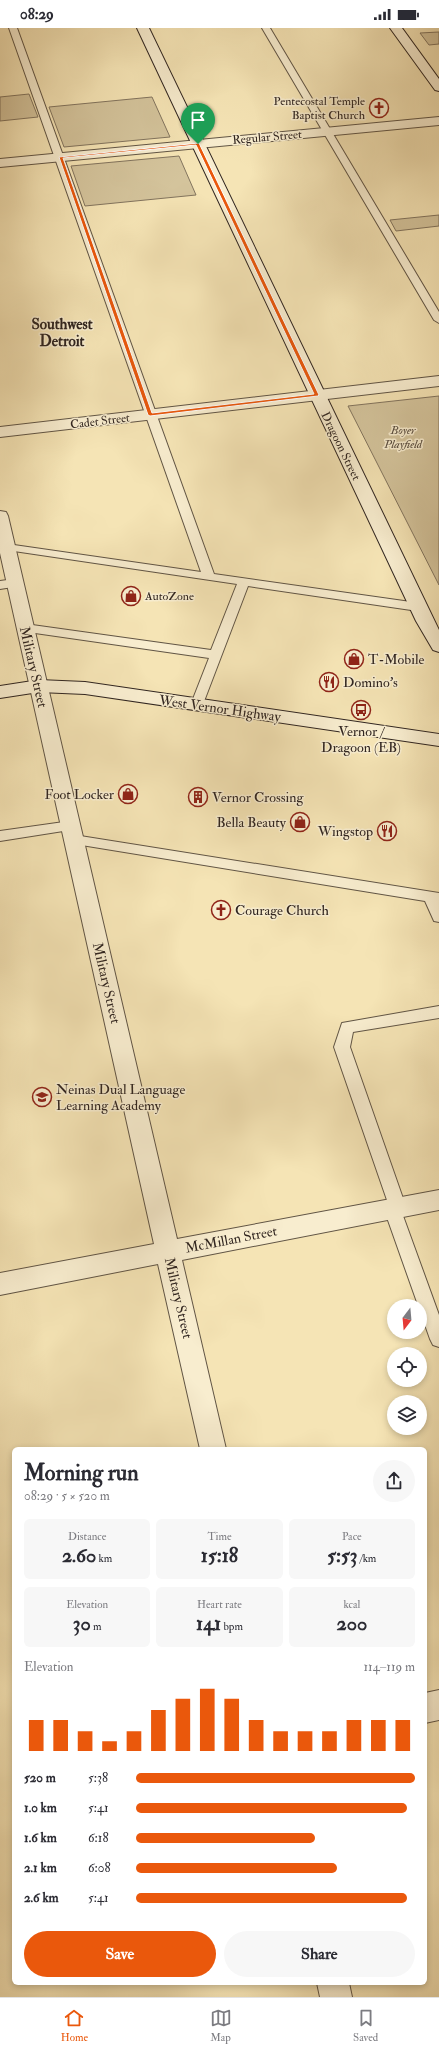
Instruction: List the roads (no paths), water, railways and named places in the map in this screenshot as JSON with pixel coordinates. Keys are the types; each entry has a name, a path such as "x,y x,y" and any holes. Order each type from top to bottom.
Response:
{"street":[{"name":"Dragoon Street","path":"143,28 418,607 439,646"},
{"path":"396,28 439,87"},
{"name":"Regular Street","path":"0,163 439,121"},
{"name":"Cadet Street","path":"0,432 439,381"},
{"name":"Military Street","path":"0,516 7,547 8,584 25,628 39,686 213,1447"},
{"name":"West Vernor Highway","path":"0,692 39,686 85,688 439,740"},
{"name":"McMillan Street","path":"0,1284 439,1200"},
{"path":"427,1708 439,1705"},
{"path":"333,1985 336,1997"}],"lane":[{"path":"14,28 61,157 150,415 208,576"},
{"path":"266,28 439,320"},
{"path":"7,547 418,607"},
{"path":"197,704 244,582"},
{"path":"25,628 216,655"},
{"path":"0,836 73,833 435,897 439,918"},
{"path":"439,1012 347,1027 342,1047 439,1338"}],"place":[{"name":"Pentecostal Temple Baptist Church","path":"379,108"},
{"name":"AutoZone","path":"131,596"},
{"name":"T-Mobile","path":"354,659"},
{"name":"Domino's","path":"329,682"},
{"name":"Vernor / Dragoon (EB)","path":"361,710"},
{"name":"Foot Locker","path":"128,794"},
{"name":"Vernor Crossing","path":"198,797"},
{"name":"Bella Beauty","path":"300,822"},
{"name":"Wingstop","path":"387,831"},
{"name":"Courage Church","path":"221,910"},
{"name":"Neinas Dual Language Learning Academy","path":"42,1097"}],"district":[{"name":"Southwest Detroit","path":"62,332"}],"park label":[{"name":"Boyer Playfield","path":"403,437"}]}
